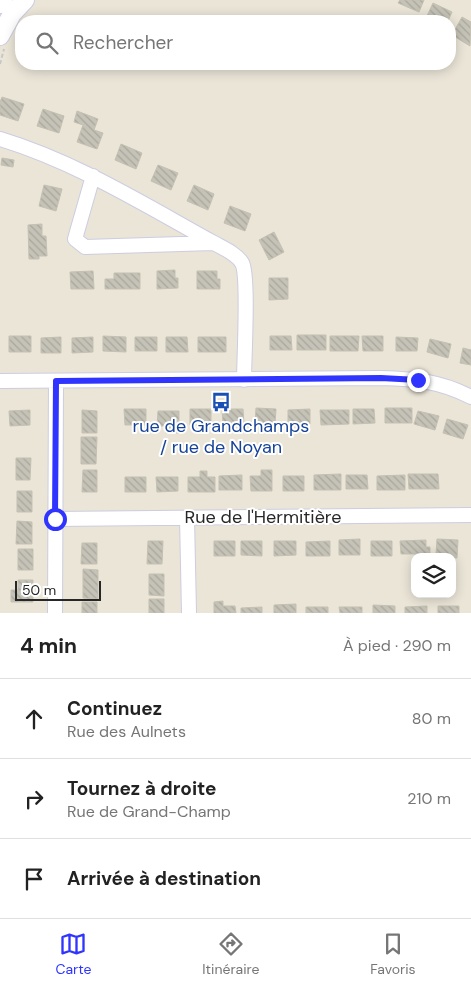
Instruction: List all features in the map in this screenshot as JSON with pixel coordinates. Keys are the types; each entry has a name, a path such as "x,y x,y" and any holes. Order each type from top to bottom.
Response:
{"street":[{"path":"0,4 3,0"},
{"path":"0,36 12,14 25,0"},
{"path":"0,139 26,147 94,176 214,243 229,252 242,264 245,282 244,380"},
{"path":"94,176 76,239 85,247 214,243"},
{"path":"0,382 381,378 418,380 454,388 471,397"},
{"path":"55,613 56,381"},
{"name":"Rue de l'Hermitière","path":"55,519 471,515"},
{"path":"187,518 189,613"}],"building":[{"path":"400,0 424,0 419,12 398,3"},
{"path":"433,3 452,12 451,15 427,15"},
{"path":"462,17 471,22 470,46 456,37 456,28"},
{"path":"2,97 24,104 18,121 0,115"},
{"path":"43,109 64,116 59,133 37,126"},
{"path":"77,111 98,119 94,130 103,133 97,149 77,142 83,125 74,122"},
{"path":"121,144 142,153 136,169 115,160"},
{"path":"2,158 14,160 13,167 1,165"},
{"path":"158,165 178,173 171,190 151,181"},
{"path":"44,185 62,189 56,211 39,206"},
{"path":"194,185 214,194 208,210 187,201"},
{"path":"230,206 251,214 245,231 224,223"},
{"path":"42,224 42,236 46,236 47,256 39,256 39,259 29,259 28,225"},
{"path":"274,232 284,252 269,260 259,240"},
{"path":"175,270 175,278 178,278 178,288 157,289 157,271"},
{"path":"93,271 94,289 71,289 70,272"},
{"path":"197,271 217,271 217,279 220,279 220,289 197,289"},
{"path":"114,273 140,273 140,289 105,289 105,279 114,279"},
{"path":"269,278 288,278 288,299 269,300"},
{"path":"297,335 326,335 326,350 297,350"},
{"path":"9,336 31,336 31,352 9,352"},
{"path":"103,336 126,337 126,352 103,351"},
{"path":"270,336 291,336 292,350 270,350"},
{"path":"330,336 359,336 358,351 330,351"},
{"path":"362,336 383,336 383,351 363,351"},
{"path":"61,337 61,353 41,353 41,338"},
{"path":"93,337 93,352 72,353 72,338"},
{"path":"135,337 157,337 157,351 135,351"},
{"path":"166,337 187,337 188,352 166,352"},
{"path":"198,337 226,337 226,352 198,352"},
{"path":"396,337 418,338 417,351 396,351"},
{"path":"430,339 451,344 448,358 427,352"},
{"path":"463,348 471,350 471,365 460,363"},
{"path":"256,408 276,409 275,424 255,424"},
{"path":"385,408 412,408 412,423 385,423"},
{"path":"124,409 146,409 146,425 125,425"},
{"path":"190,409 211,409 211,425 190,425"},
{"path":"222,409 243,409 244,424 223,424"},
{"path":"310,409 310,424 288,424 288,410"},
{"path":"353,409 374,409 375,423 353,424"},
{"path":"30,410 30,425 10,426 9,411"},
{"path":"82,410 97,411 97,433 82,433"},
{"path":"320,410 349,410 349,424 321,425"},
{"path":"158,411 179,411 179,433 166,433 166,426 157,426"},
{"path":"418,411 439,416 435,430 414,424"},
{"path":"447,419 468,425 463,439 443,433"},
{"path":"81,437 97,437 96,464 81,464"},
{"path":"16,458 31,458 30,480 16,480"},
{"path":"83,470 97,470 97,492 82,492"},
{"path":"261,470 272,470 272,491 251,491 250,476 261,476"},
{"path":"200,471 207,471 207,477 215,477 215,492 188,492 188,477 200,477"},
{"path":"341,474 341,490 314,490 314,475"},
{"path":"408,474 438,474 439,489 409,489"},
{"path":"242,475 242,490 219,490 219,476"},
{"path":"346,475 367,475 368,489 346,489"},
{"path":"405,475 405,490 377,490 377,476"},
{"path":"283,476 304,476 304,491 283,491"},
{"path":"125,477 146,477 146,492 125,492"},
{"path":"156,477 178,477 178,491 157,492"},
{"path":"17,491 32,491 32,512 17,512"},
{"path":"17,521 32,522 32,544 16,544"},
{"path":"360,539 360,555 339,555 339,540"},
{"path":"437,539 458,540 457,558 456,553 436,553"},
{"path":"426,540 426,547 430,547 430,553 401,554 400,541"},
{"path":"148,541 163,541 162,564 147,564"},
{"path":"214,541 235,541 235,556 214,556"},
{"path":"241,541 262,541 262,556 241,555"},
{"path":"274,541 296,541 296,555 274,556"},
{"path":"330,541 330,556 306,556 306,542"},
{"path":"371,541 392,541 392,556 371,556"},
{"path":"82,543 97,543 97,564 81,564"},
{"path":"18,549 33,549 33,570 18,570"},
{"path":"83,569 98,570 98,599 83,598"},
{"path":"149,574 164,574 164,596 149,595"},
{"path":"18,580 33,580 33,602 11,602 11,590 18,590"},
{"path":"149,599 164,599 164,613 149,613"},
{"path":"223,601 223,606 235,606 236,613 214,613 214,602"},
{"path":"82,602 97,602 97,613 82,613"},
{"path":"296,604 296,613 274,613 274,605"},
{"path":"373,605 395,606 395,613 373,613"},
{"path":"427,606 427,613 405,613 405,607"},
{"path":"438,606 459,606 459,613 438,613"},
{"path":"262,607 262,613 241,613 241,608"},
{"path":"306,607 328,607 328,613 306,613"},
{"path":"339,607 362,607 362,613 340,613"}],"place":[{"name":"rue de Grandchamps / rue de Noyan","path":"221,402"}],"route":[{"path":"55,519 56,381 381,378 418,380"}]}
